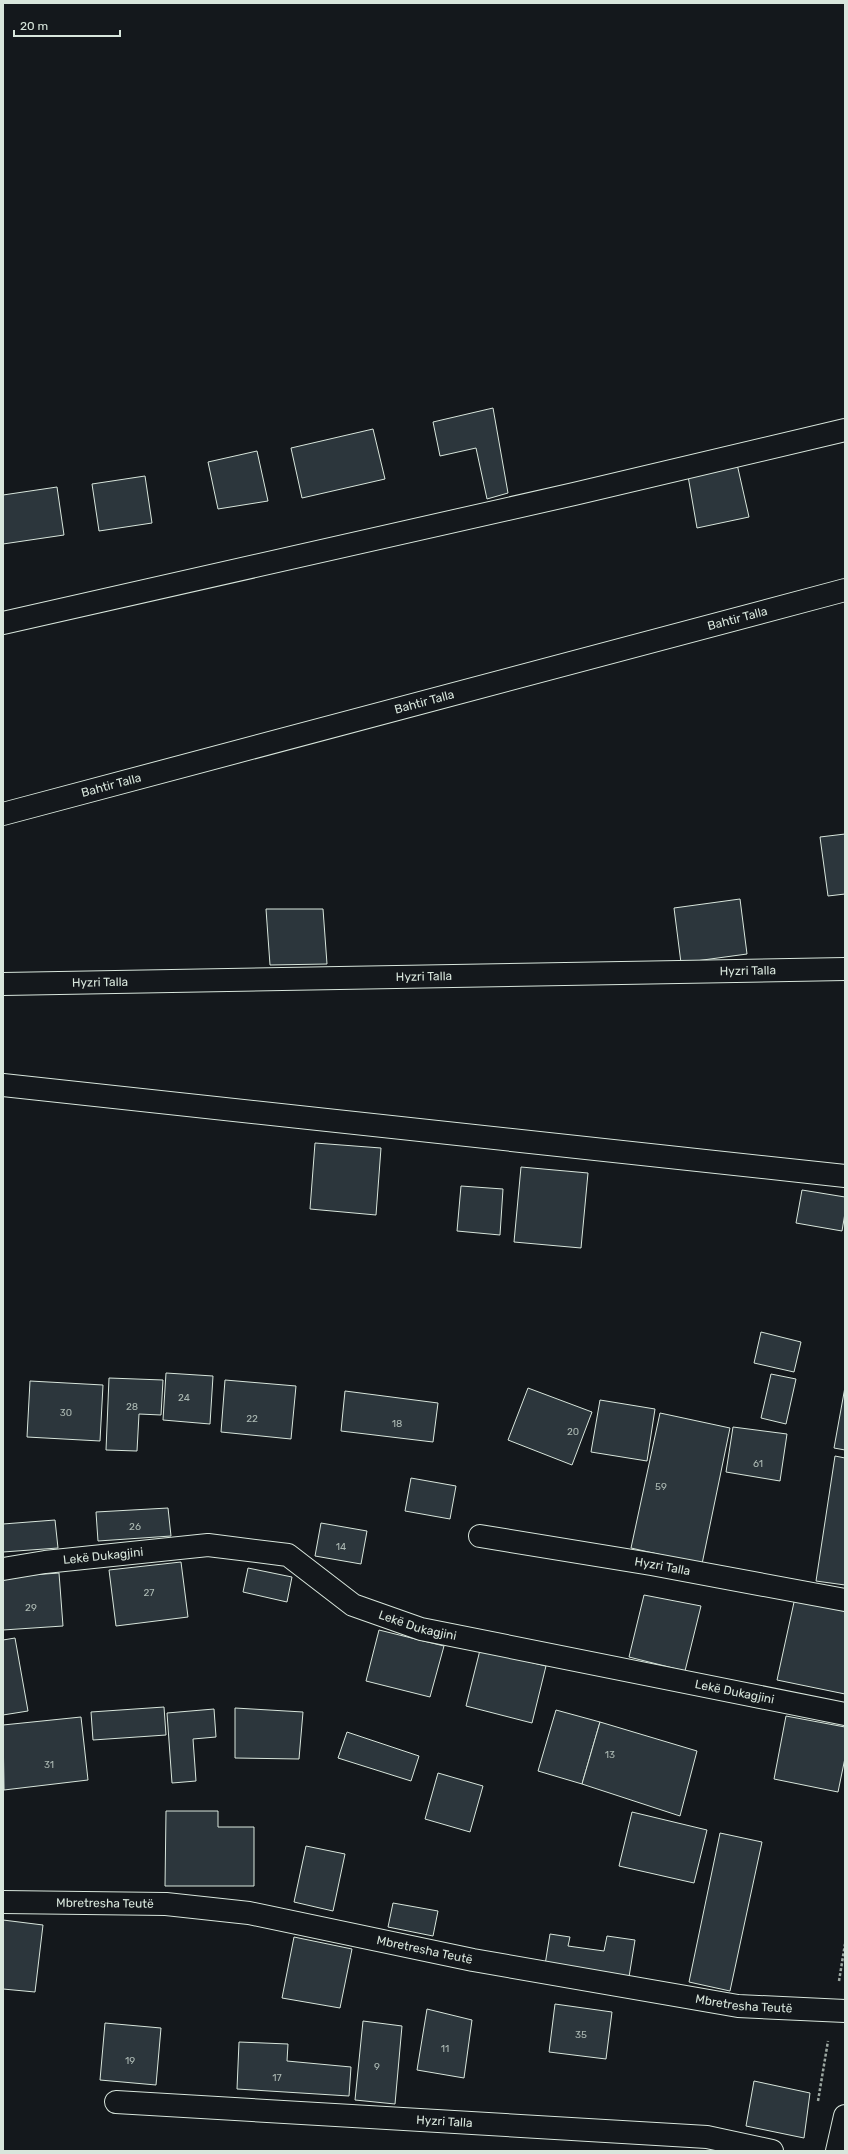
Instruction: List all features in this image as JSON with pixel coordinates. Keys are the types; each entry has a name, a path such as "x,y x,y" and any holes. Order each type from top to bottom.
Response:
{"street":[{"path":"3,622 574,494 845,430"},
{"name":"Bahtir Talla","path":"3,814 708,628 845,590"},
{"name":"Hyzri Talla","path":"3,984 845,969"},
{"path":"3,1085 845,1176"},
{"name":"Hyzri Talla","path":"480,1536 651,1564 845,1600"},
{"name":"Lekë Dukagjini","path":"3,1569 45,1562 208,1546 288,1555 353,1605 421,1629 845,1714"},
{"name":"Mbretresha Teutë","path":"3,1902 166,1904 249,1913 473,1960 738,2006 839,2011"},
{"name":"Hyzri Talla","path":"116,2102 707,2138 772,2151"},
{"path":"837,2151 845,2116"}],"path":[{"path":"817,2106 839,2011 845,1944"}],"building":[{"path":"493,408 508,493 487,499 476,448 440,456 433,422"},
{"path":"373,429 385,479 302,498 291,448"},
{"path":"257,451 268,501 218,509 208,462"},
{"path":"737,464 749,517 697,528 688,476"},
{"path":"145,476 152,523 99,531 92,484"},
{"path":"57,487 64,535 3,544 3,495"},
{"path":"845,834 845,894 828,896 820,837"},
{"path":"740,899 747,954 681,963 674,908"},
{"path":"266,909 323,909 327,964 270,965"},
{"path":"315,1143 381,1148 376,1215 310,1209"},
{"path":"521,1167 588,1173 581,1248 514,1242"},
{"path":"461,1186 503,1189 500,1235 457,1231"},
{"path":"802,1190 845,1197 845,1213 842,1231 796,1223"},
{"path":"761,1332 801,1342 794,1372 754,1363"},
{"path":"166,1373 213,1376 210,1424 163,1420"},
{"path":"771,1374 796,1379 786,1424 761,1418"},
{"path":"109,1378 163,1380 161,1415 139,1414 137,1451 106,1450"},
{"path":"225,1380 296,1386 291,1439 221,1432"},
{"path":"30,1381 103,1385 100,1441 27,1437"},
{"path":"845,1387 845,1450 834,1448"},
{"path":"528,1388 592,1412 572,1465 508,1440"},
{"path":"345,1391 438,1403 433,1442 341,1431"},
{"path":"600,1400 655,1409 647,1461 591,1452"},
{"path":"660,1413 730,1428 702,1564 631,1548"},
{"path":"733,1427 787,1434 780,1481 726,1472"},
{"path":"835,1456 845,1458 845,1585 816,1581"},
{"path":"411,1478 456,1486 450,1519 405,1511"},
{"path":"168,1508 171,1536 98,1541 96,1512"},
{"path":"55,1520 58,1548 3,1552 3,1524"},
{"path":"321,1523 367,1531 361,1564 315,1556"},
{"path":"181,1562 188,1617 116,1626 109,1570"},
{"path":"248,1568 292,1577 287,1602 243,1592"},
{"path":"59,1573 63,1626 3,1630 3,1577"},
{"path":"796,1593 845,1603 845,1694 777,1680"},
{"path":"644,1595 701,1606 685,1671 629,1657"},
{"path":"379,1630 444,1646 430,1697 366,1681"},
{"path":"15,1638 28,1711 3,1715 3,1640"},
{"path":"480,1650 546,1666 532,1723 466,1706"},
{"path":"164,1707 166,1735 93,1740 91,1712"},
{"path":"235,1708 303,1712 299,1759 235,1758"},
{"path":"214,1709 216,1737 193,1739 196,1781 172,1783 167,1713"},
{"path":"556,1710 600,1722 582,1784 538,1771"},
{"path":"786,1716 845,1727 845,1758 838,1792 774,1779"},
{"path":"81,1717 88,1780 4,1790 3,1725"},
{"path":"600,1722 697,1751 680,1816 582,1784"},
{"path":"347,1732 419,1756 411,1781 338,1758"},
{"path":"438,1773 483,1786 470,1832 425,1819"},
{"path":"166,1811 218,1811 218,1827 254,1827 254,1886 165,1886"},
{"path":"632,1812 707,1830 694,1883 619,1866"},
{"path":"720,1833 762,1842 730,1991 689,1982"},
{"path":"306,1846 345,1854 333,1911 294,1902"},
{"path":"393,1903 438,1911 433,1936 388,1927"},
{"path":"3,1920 43,1925 35,1992 3,1989"},
{"path":"550,1934 570,1937 568,1946 604,1951 607,1936 635,1940 629,1977 545,1965"},
{"path":"294,1937 352,1949 340,2008 282,1998"},
{"path":"555,2004 612,2012 606,2059 549,2052"},
{"path":"427,2009 472,2020 464,2078 417,2070"},
{"path":"363,2021 402,2026 395,2104 355,2100"},
{"path":"105,2023 161,2028 156,2085 100,2080"},
{"path":"239,2042 288,2044 287,2061 351,2067 349,2096 237,2089"},
{"path":"754,2081 810,2093 804,2138 746,2126"}]}
